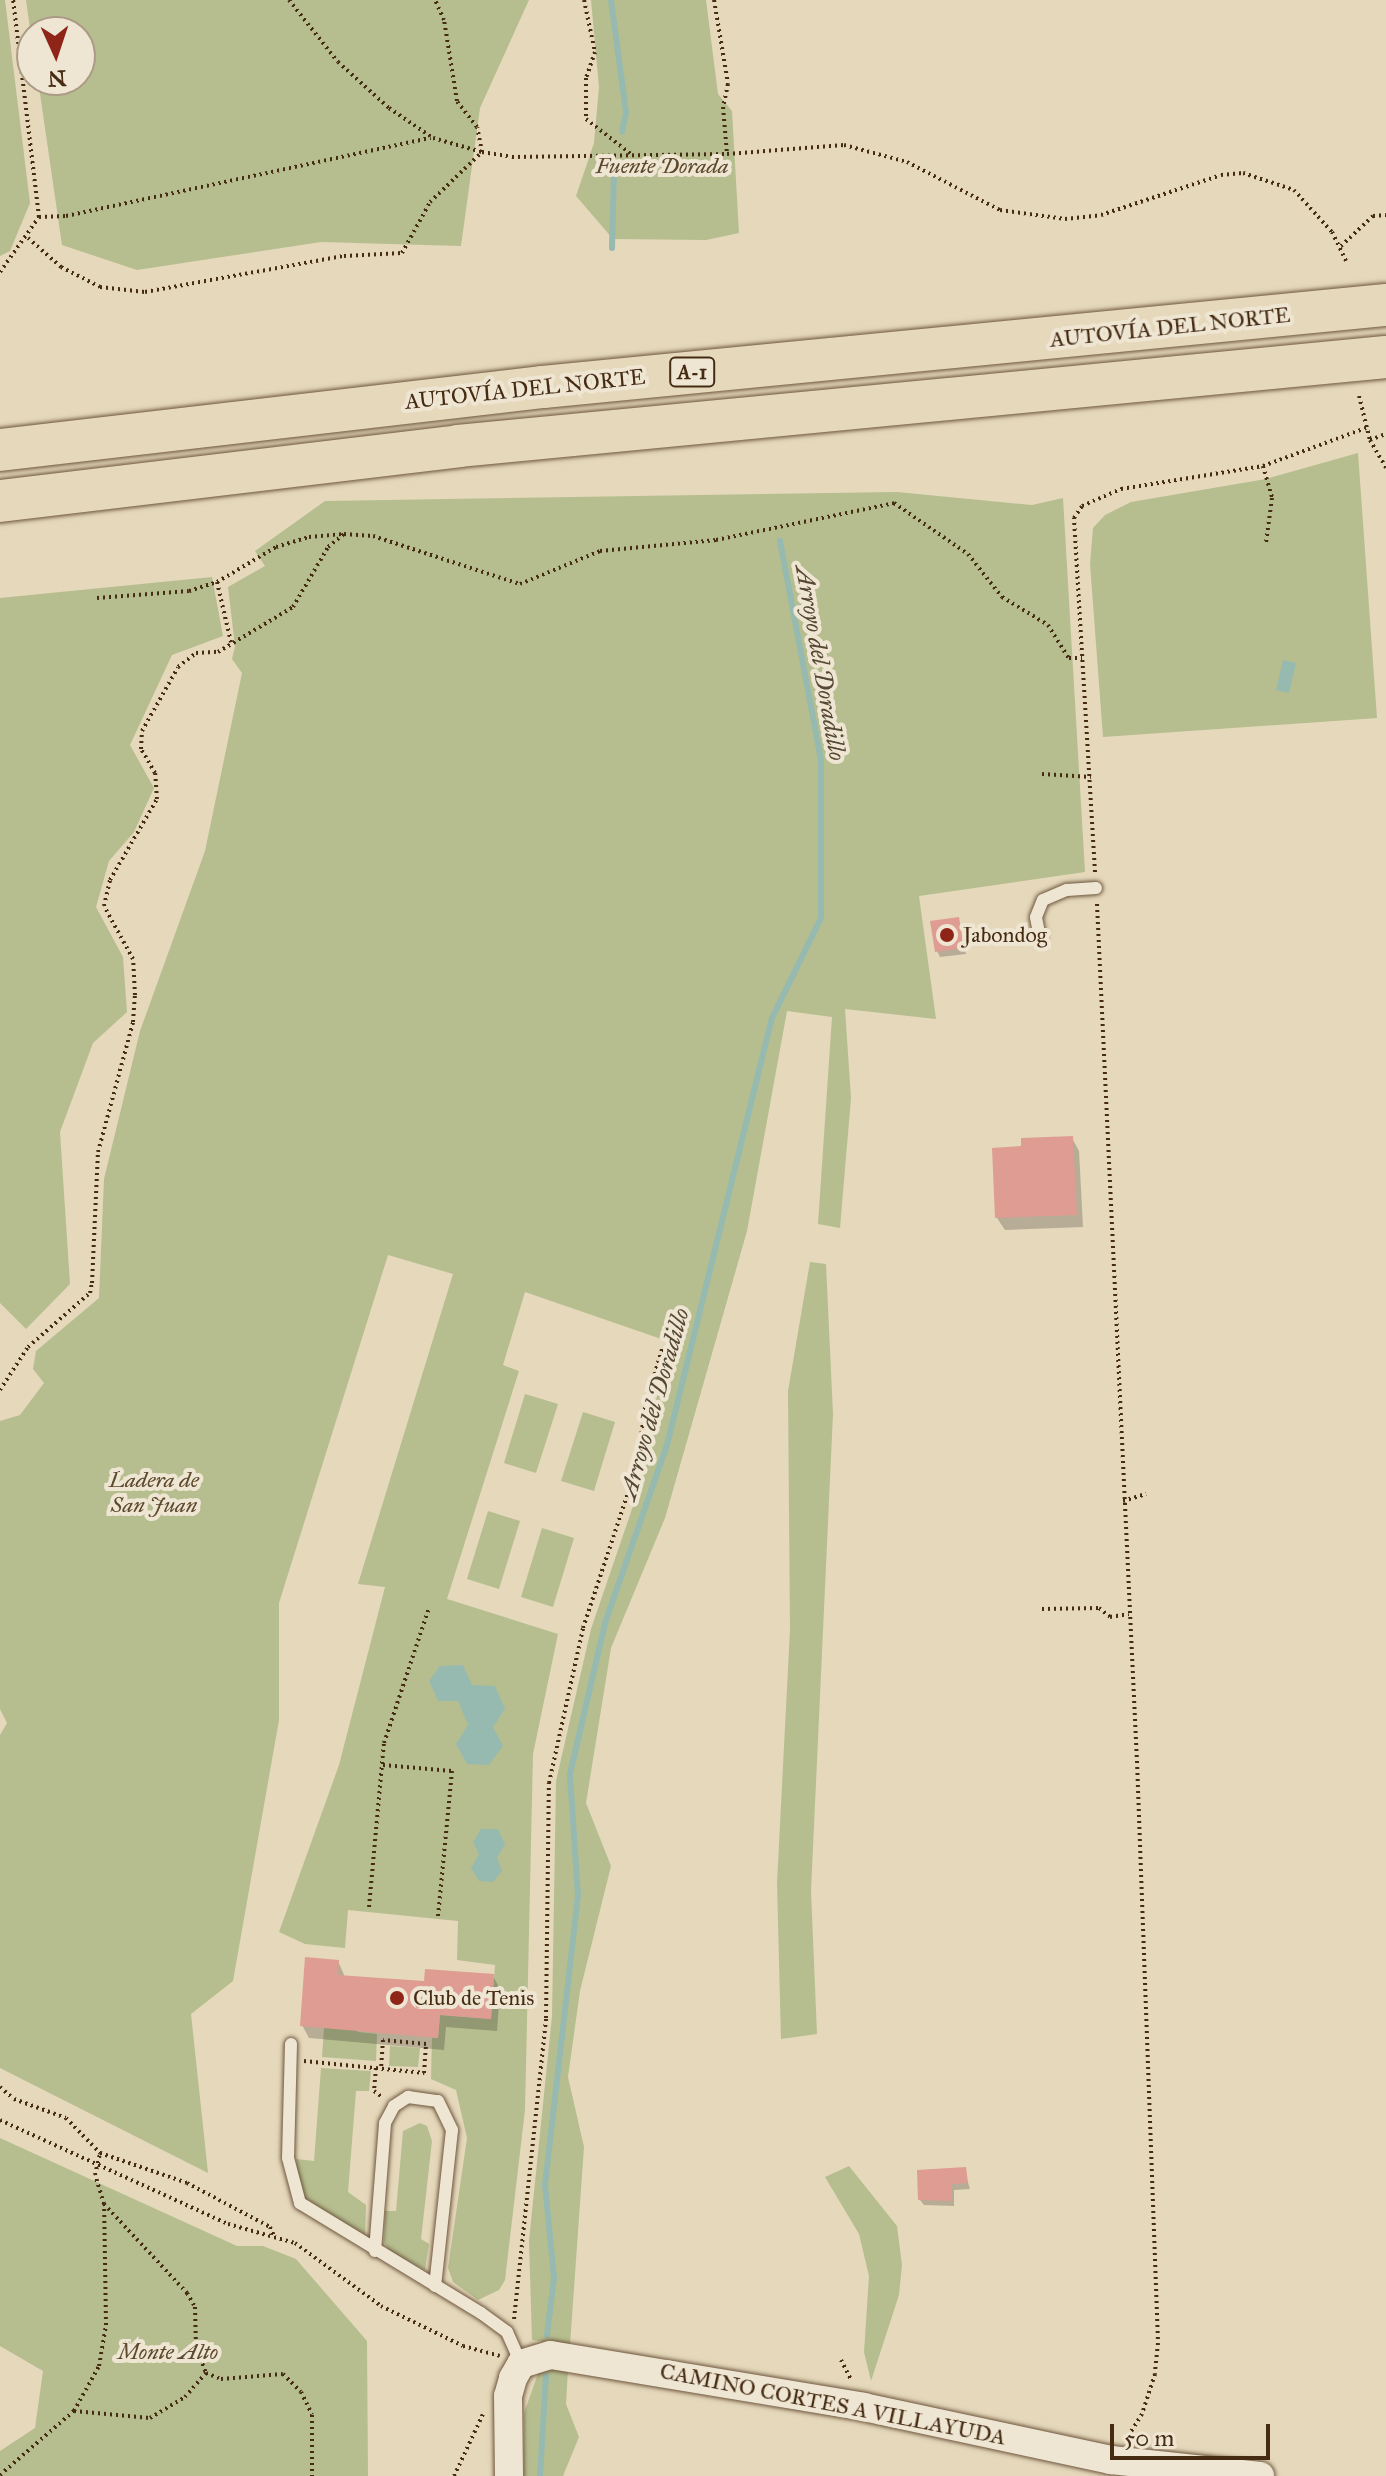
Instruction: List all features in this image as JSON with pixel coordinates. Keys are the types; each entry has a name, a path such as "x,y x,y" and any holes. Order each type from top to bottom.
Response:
{"highway":[{"name":"AUTOVÍA DEL NORTE","path":"0,450 543,387 1386,305"},
{"name":"A-1","path":"0,501 458,446 1386,357"}],"street":[{"name":"CAMINO CORTES A VILLAYUDA","path":"520,2361 551,2355 657,2369 1111,2460 1260,2476"},
{"path":"509,2476 508,2396 520,2361"}],"lane":[{"path":"1040,938 1036,917 1043,900 1067,890 1096,888"},
{"path":"291,2044 288,2158 294,2192 300,2203 507,2332 520,2361"},
{"path":"375,2251 385,2123 394,2106 408,2097 438,2101 452,2130 435,2286"}],"path":[{"path":"0,272 28,238 39,217 13,0"},
{"path":"289,0 338,62 433,138 482,152 512,157 727,154 844,145 877,151 1000,210 1065,219 1101,215 1221,175 1243,173 1294,190 1341,246 1346,261"},
{"path":"435,0 444,20 457,101 477,127 482,152"},
{"path":"584,0 595,52 586,78 586,119 632,155"},
{"path":"714,0 728,84 723,107 727,154"},
{"path":"39,217 66,216 433,138"},
{"path":"28,238 61,267 100,287 145,292 344,256 402,253 430,202 482,152"},
{"path":"1341,246 1373,216 1386,215"},
{"path":"1359,396 1370,440 1386,468"},
{"path":"1111,2460 1142,2414 1155,2374 1158,2343 1091,777 1074,518 1082,506 1121,489 1263,466 1366,428"},
{"path":"1370,440 1386,434"},
{"path":"1263,466 1273,507 1266,543"},
{"path":"97,598 189,591 217,582 276,547 309,537 344,534 373,536 520,584 600,551 716,540 894,503 968,554 1002,597 1048,625 1069,658 1082,658"},
{"path":"0,1390 41,1333 90,1293 98,1152 133,1022 135,995 133,959 108,915 106,893 157,799 159,785 140,742 178,667 196,653 218,652 293,607 328,547 344,534"},
{"path":"217,582 231,642"},
{"path":"1042,774 1091,777"},
{"path":"507,2332 519,2311 522,2227 546,2018 549,1783 583,1628 636,1469 646,1403 663,1346"},
{"path":"1123,1501 1146,1494"},
{"path":"369,1907 384,1743 429,1608"},
{"path":"1042,1609 1099,1608 1110,1617 1129,1614"},
{"path":"383,1765 452,1771 438,1916"},
{"path":"291,2060 379,2068 424,2073 426,2044 383,2040 379,2068 374,2091 394,2106"},
{"path":"0,2087 14,2099 66,2118 100,2153 160,2178 187,2183 270,2227 274,2236"},
{"path":"0,2120 228,2224 302,2247 381,2306 463,2346 520,2361"},
{"path":"0,2475 74,2411 99,2366 106,2325 104,2204 95,2165 100,2153"},
{"path":"104,2204 187,2293 195,2307 196,2347 206,2373 221,2379 283,2374 312,2415 312,2476"},
{"path":"74,2411 150,2418 185,2397 206,2373"},
{"path":"454,2476 480,2416 508,2396"}],"green space":[{"path":"0,0 5,0 30,203 10,251 0,256"},
{"path":"26,0 529,0 480,108 461,246 321,242 137,270 62,245 40,96 96,96 96,16 28,16"},
{"name":"Fuente Dorada","path":"591,0 706,0 718,94 732,111 739,233 706,240 613,239 576,196 594,143 599,87"},
{"path":"1358,453 1377,718 1103,737 1090,564 1093,528 1105,515 1131,502 1266,479"},
{"name":"Ladera de San Juan","path":"897,492 1032,505 1063,498 1085,872 919,896 936,1019 845,1009 851,1098 840,1228 818,1224 832,1017 787,1011 747,1231 665,1518 611,1648 586,1803 611,1866 580,1991 568,2077 584,2147 570,2345 532,2340 529,2241 552,2016 556,1781 591,1629 645,1471 655,1403 673,1343 525,1292 503,1365 519,1371 447,1599 558,1634 533,1754 525,2110 505,2280 499,2290 478,2300 453,2282 448,2268 467,2138 456,2090 431,2079 432,2038 438,2038 440,2015 491,2019 495,1965 457,1960 458,1921 348,1910 345,1948 305,1944 279,1932 339,1765 385,1587 358,1584 453,1274 388,1255 279,1603 279,1720 233,1981 191,2014 208,2173 0,2068 0,1735 7,1723 0,1709 0,1421 20,1415 44,1383 33,1369 36,1351 99,1298 104,1179 140,1031 205,851 242,673 232,659 235,646 228,587 265,566 255,551 325,501"},
{"path":"212,577 223,636 172,655 130,745 154,788 134,832 109,861 96,907 123,957 127,1012 93,1043 60,1132 70,1284 26,1329 0,1303 0,598"},
{"path":"810,1262 826,1264 833,1414 811,1891 817,2034 781,2039 777,1883 790,1630 788,1391"},
{"path":"525,1394 558,1404 536,1473 504,1463"},
{"path":"583,1412 615,1422 594,1491 561,1481"},
{"path":"488,1511 520,1521 499,1589 467,1579"},
{"path":"542,1528 574,1538 553,1607 521,1597"},
{"path":"359,2018 358,2032 377,2034 376,2061 322,2057 324,2028"},
{"path":"390,2046 420,2048 418,2067 389,2066"},
{"path":"321,2068 371,2071 369,2091 356,2091 348,2192 366,2205 365,2238 305,2198 298,2184 296,2159 314,2161"},
{"path":"420,2123 427,2126 432,2141 421,2239 429,2244 425,2270 389,2251 384,2241 385,2211 396,2211 403,2131"},
{"name":"Monte Alto","path":"0,2138 237,2246 263,2246 296,2259 367,2341 368,2476 0,2476 0,2451 35,2428 43,2371 0,2346"},
{"path":"849,2166 897,2226 902,2265 899,2295 871,2381 864,2352 869,2276 859,2234 825,2177"},
{"path":"540,2368 568,2369 566,2404 579,2437 563,2476 524,2476 524,2413"}],"water":[{"path":"1283,660 1296,663 1289,693 1276,690"},
{"path":"463,1665 472,1685 495,1686 505,1709 493,1727 503,1746 489,1765 467,1764 456,1744 468,1725 458,1701 438,1701 429,1681 440,1666"},
{"path":"481,1829 498,1829 505,1844 497,1858 502,1871 493,1882 479,1881 471,1868 479,1854 473,1842"}],"building":[{"name":"Jabondog","path":"959,917 964,948 935,952 930,921"},
{"path":"1073,1136 1077,1215 995,1218 992,1148 1021,1146 1021,1138"},
{"name":"Club de Tenis","path":"305,1957 339,1960 338,1975 424,1981 425,1969 494,1974 491,2019 440,2015 438,2038 300,2026"},
{"path":"966,2167 968,2183 952,2184 952,2201 918,2200 917,2170"}],"waterway":[{"name":"Arroyo del Doradillo","path":"611,0 626,113 622,132"},
{"name":"Arroyo del Doradillo","path":"612,248 614,170"},
{"name":"Arroyo del Doradillo","path":"547,2335 554,2278 545,2185 578,1896 570,1774 605,1623 667,1445 772,1018 821,918 821,760 780,541"},
{"name":"Arroyo del Doradillo","path":"540,2476 546,2376"}],"place":[{"name":"Jabondog","path":"947,935"},
{"name":"Club de Tenis","path":"397,1998"}]}
